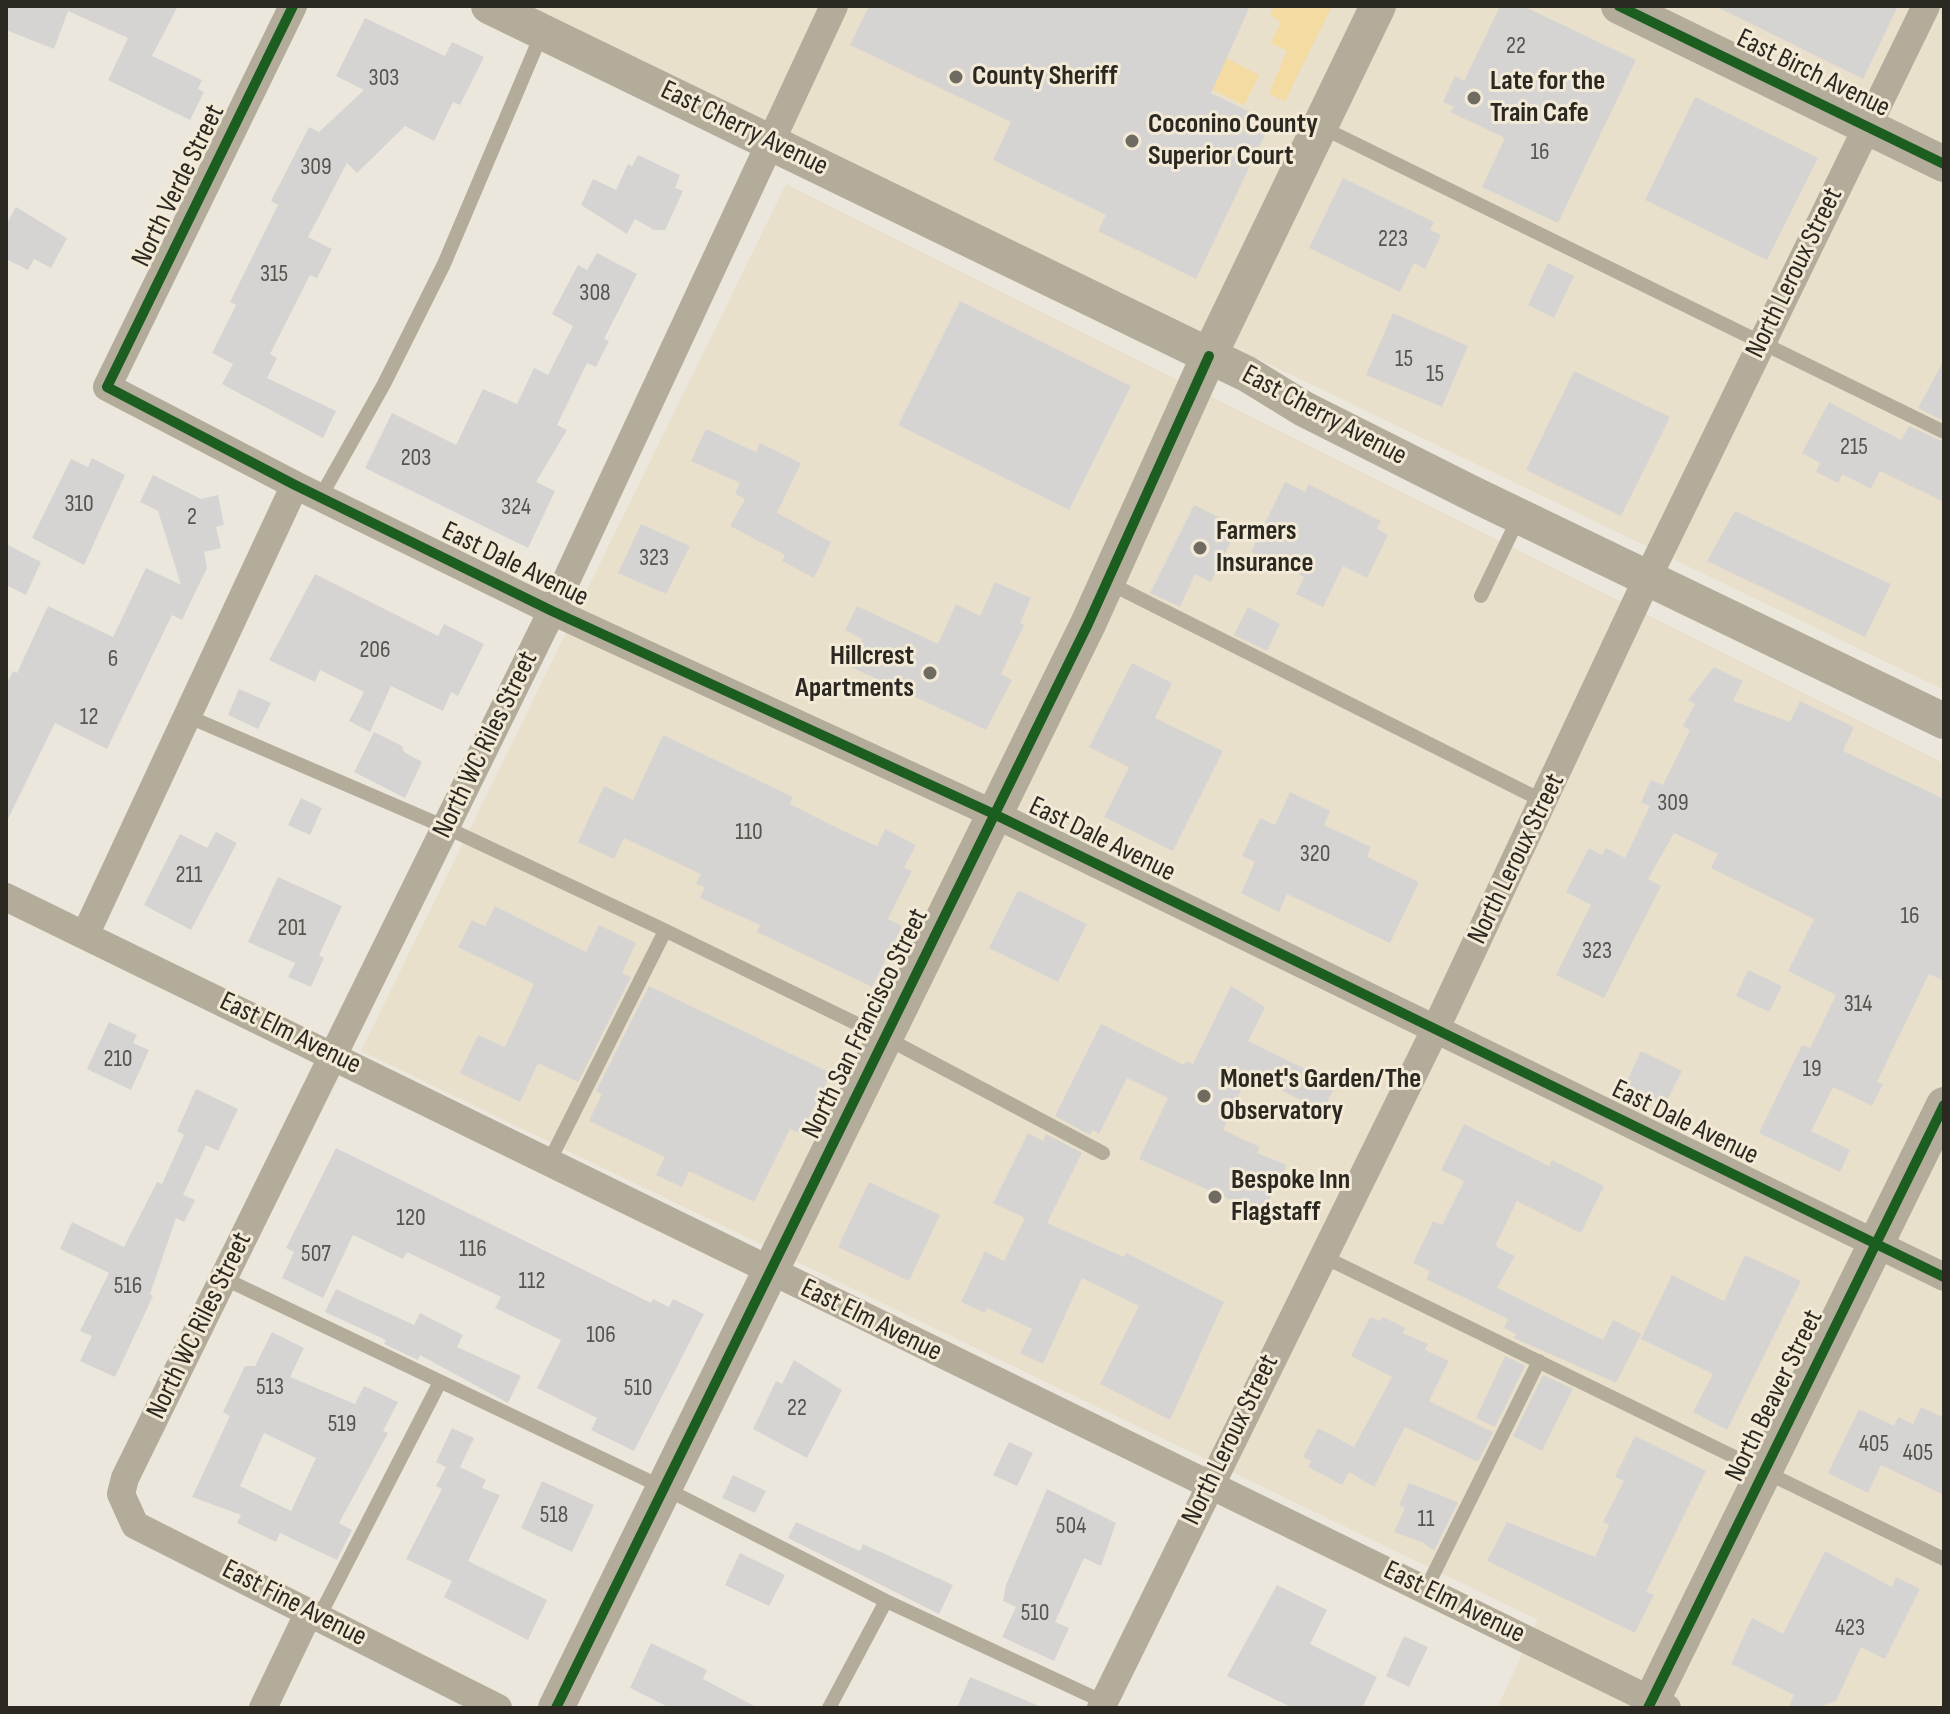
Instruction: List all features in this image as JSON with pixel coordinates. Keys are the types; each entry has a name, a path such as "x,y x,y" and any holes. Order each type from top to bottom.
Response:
{"street":[{"name":"North Verde Street","path":"107,387 293,6"},
{"name":"East Cherry Avenue","path":"489,6 1247,374 1304,409 1519,517 1944,721"},
{"name":"North WC Riles Street","path":"125,1478 552,611 834,6"},
{"name":"North San Francisco Street","path":"556,1708 996,815 1209,356 1378,6"},
{"name":"North Leroux Street","path":"1107,1706 1209,1483 1436,1028 1545,802 1648,577 1926,6"},
{"name":"East Birch Avenue","path":"1626,8 1944,164"},
{"name":"East Dale Avenue","path":"107,387 308,491 552,611 996,815 1944,1277"},
{"path":"86,933 187,716 308,491"},
{"name":"East Elm Avenue","path":"6,897 86,933 771,1273 1426,1589 1656,1705"},
{"name":"North Beaver Street","path":"1656,1705 1764,1471 1944,1105"},
{"name":"East Fine Avenue","path":"125,1478 121,1494 135,1525 498,1708"},
{"path":"263,1708 314,1614"}],"lane":[{"path":"308,491 384,384 444,264 542,31"},
{"path":"1319,126 1944,432"},
{"path":"1481,596 1519,517"},
{"path":"1106,582 1545,802"},
{"path":"187,716 445,827 665,931 886,1038 1103,1153"},
{"path":"549,1162 665,931"},
{"path":"1322,1256 1944,1559"},
{"path":"223,1278 664,1488 886,1601 1107,1706"},
{"path":"1426,1589 1539,1361"},
{"path":"314,1614 440,1382"},
{"path":"829,1708 886,1601"}],"shaded area":[{"path":"527,6 1944,6 1944,690"},
{"path":"1274,6 1332,6 1285,101 1269,94 1287,51 1271,43 1281,22 1270,15"},
{"path":"1226,58 1259,75 1244,105 1197,82"},
{"path":"786,184 1944,763 1944,1708 1497,1708 1538,1620 361,1051"}],"building":[{"path":"6,6 178,6 152,56 202,80 198,89 204,92 190,120 108,80 128,38 68,11 54,49 6,30"},
{"name":"Coconino County Superior Court","path":"869,6 1250,6 1211,93 1271,122 1196,279 1098,231 1106,215 993,160 1011,122 850,45"},
{"path":"1500,6 1523,6 1636,60 1558,223 1482,187 1505,138 1450,112 1454,107 1443,102 1455,76 1464,81"},
{"path":"1715,6 1898,6 1863,79"},
{"path":"365,18 445,56 452,42 484,57 460,105 453,102 434,141 405,126 357,173 347,163 308,237 332,249 317,278 310,275 270,354 277,358 267,378 336,411 323,438 222,384 233,364 212,353 236,305 230,302 278,205 271,201 309,127 319,132 364,90 336,76"},
{"path":"1695,97 1818,158 1767,260 1645,200"},
{"path":"638,155 680,175 675,188 683,191 665,230 654,230 635,219 627,234 581,205 593,179 616,190 628,164 632,166"},
{"path":"1343,178 1434,222 1430,230 1441,235 1425,269 1414,263 1400,292 1309,248"},
{"path":"16,207 67,238 51,268 34,259 28,270 6,259 6,225"},
{"path":"597,253 637,274 604,339 609,341 596,367 587,363 557,425 567,430 536,482 555,491 528,548 365,468 392,413 456,445 483,389 517,404 534,368 548,375 573,326 552,314 578,265 587,270"},
{"path":"1548,263 1574,276 1554,318 1528,305"},
{"path":"960,301 1131,386 1069,510 898,425"},
{"path":"1393,313 1468,346 1442,407 1366,375"},
{"path":"1944,360 1944,421 1918,408"},
{"path":"1574,371 1670,417 1621,516 1526,470"},
{"path":"1829,402 1901,440 1909,426 1944,442 1944,502 1880,471 1871,489 1842,474 1838,483 1816,472 1820,463 1802,453"},
{"path":"706,429 756,452 760,443 801,463 777,513 831,542 814,578 782,561 785,555 730,526 745,499 735,494 740,483 691,461"},
{"path":"92,458 125,475 84,565 32,538 71,459 88,467"},
{"path":"153,475 201,499 218,495 224,525 216,527 221,548 204,552 207,568 182,620 172,615 107,749 55,723 6,823 6,685 13,671 17,673 48,606 113,637 146,568 181,585 158,511 140,502"},
{"path":"1285,482 1305,492 1308,484 1381,521 1377,529 1388,535 1367,578 1343,566 1323,607 1296,594 1304,577 1251,552"},
{"name":"Farmers Insurance","path":"1194,505 1238,527 1211,582 1195,574 1180,607 1150,593"},
{"path":"1735,511 1891,584 1865,637 1707,561"},
{"path":"641,524 690,546 666,594 618,573"},
{"path":"6,544 41,562 26,595 6,585"},
{"path":"315,574 438,636 444,624 484,644 458,696 451,692 443,711 391,686 370,732 349,721 364,692 320,670 315,682 269,660"},
{"name":"Hillcrest Apartments","path":"995,582 1031,598 1020,623 1024,625 1001,674 1012,680 986,730 849,666 862,639 845,630 857,606 938,644 956,604 980,616"},
{"path":"1248,607 1280,624 1267,651 1234,635"},
{"path":"1132,663 1172,683 1155,718 1223,751 1173,851 1104,817 1129,767 1089,747"},
{"path":"1714,667 1743,681 1733,701 1790,722 1800,701 1854,727 1843,751 1944,799 1944,981 1929,974 1877,1082 1883,1084 1872,1106 1833,1087 1811,1131 1850,1150 1840,1172 1759,1133 1802,1045 1810,1048 1836,995 1788,971 1814,919 1711,868 1718,854 1674,833 1648,879 1661,886 1604,998 1556,975 1591,905 1566,892 1589,848 1602,855 1606,848 1625,858 1650,806 1641,802 1651,780 1663,785 1690,730 1683,726 1695,704 1688,700"},
{"path":"239,689 271,703 258,729 228,715"},
{"path":"374,732 402,746 404,752 422,762 405,798 354,772"},
{"path":"663,735 793,797 790,804 877,846 885,829 916,845 904,868 912,871 888,919 902,926 872,987 757,932 760,925 700,898 705,887 696,884 701,874 624,838 614,859 578,842 604,786 633,800"},
{"path":"1290,792 1330,811 1324,825 1371,847 1367,857 1419,882 1390,943 1287,894 1279,912 1241,893 1255,862 1242,856 1260,818 1275,825"},
{"path":"301,798 322,808 310,835 288,825"},
{"path":"216,832 237,843 191,930 144,905 180,834 207,848"},
{"path":"278,877 342,906 319,955 324,958 311,987 288,977 295,963 248,942"},
{"path":"1018,890 1087,924 1058,982 989,948"},
{"path":"495,906 586,952 599,925 636,943 622,973 631,977 578,1082 538,1063 520,1102 460,1073 478,1035 505,1047 534,984 458,947 472,920 485,926"},
{"path":"1748,970 1782,986 1769,1012 1736,996"},
{"path":"649,986 831,1073 801,1134 790,1129 754,1202 689,1171 682,1187 656,1175 665,1157 589,1121 602,1094 596,1091"},
{"path":"1231,986 1265,1007 1248,1041 1336,1084 1323,1111 1248,1074 1223,1130 1260,1147 1257,1153 1287,1165 1262,1214 1139,1159 1168,1098 1127,1078 1099,1134 1093,1130 1090,1135 1055,1116 1101,1024 1184,1065 1186,1061 1193,1064"},
{"path":"109,1022 137,1035 133,1043 149,1050 131,1090 87,1069"},
{"path":"1641,1051 1682,1071 1664,1107 1624,1087"},
{"path":"196,1089 238,1109 218,1151 206,1145 183,1195 195,1200 184,1222 176,1218 150,1294 153,1296 115,1377 80,1361 92,1336 80,1331 109,1273 60,1249 72,1222 124,1247 157,1182 162,1184 184,1135 177,1131"},
{"path":"1464,1124 1549,1166 1552,1160 1604,1186 1581,1233 1517,1201 1495,1246 1515,1256 1497,1288 1603,1340 1613,1320 1641,1334 1616,1383 1514,1338 1516,1334 1504,1328 1508,1319 1426,1279 1430,1271 1413,1263 1433,1221 1442,1225 1464,1181 1441,1170"},
{"path":"1028,1133 1043,1141 1046,1134 1082,1153 1047,1223 1124,1257 1126,1253 1224,1302 1170,1420 1100,1384 1139,1306 1082,1278 1043,1364 1020,1353 1032,1329 987,1308 985,1313 961,1302 985,1251 1004,1261 1025,1218 993,1203"},
{"path":"336,1148 651,1303 653,1299 669,1307 673,1299 704,1314 634,1451 591,1430 597,1418 537,1388 561,1340 495,1308 501,1297 407,1252 403,1259 353,1235 323,1298 282,1278 294,1252 286,1248"},
{"path":"869,1182 940,1215 909,1281 838,1247"},
{"path":"1745,1255 1801,1281 1727,1430 1693,1412 1713,1374 1641,1339 1672,1275 1724,1301"},
{"path":"336,1289 414,1325 420,1313 463,1335 457,1347 521,1376 508,1403 420,1355 418,1360 384,1344 386,1340 325,1312"},
{"path":"1370,1317 1380,1321 1383,1317 1405,1328 1403,1333 1428,1344 1425,1350 1449,1361 1429,1401 1493,1432 1478,1462 1405,1427 1374,1487 1349,1472 1342,1485 1308,1467 1311,1461 1303,1457 1318,1428 1354,1447 1392,1377 1351,1356"},
{"path":"272,1332 304,1348 290,1377 355,1404 364,1386 398,1402 383,1431 388,1433 339,1523 352,1530 337,1560 280,1533 276,1542 237,1523 241,1515 192,1497 230,1416 223,1412 245,1366 255,1366","holes":["264,1433 316,1458 291,1511 240,1486"]},
{"path":"1505,1356 1525,1366 1495,1427 1476,1418"},
{"path":"794,1360 842,1390 807,1458 753,1429 776,1381 782,1384"},
{"path":"1543,1375 1573,1389 1542,1451 1513,1436"},
{"path":"1921,1407 1944,1418 1944,1495 1881,1465 1868,1493 1828,1473 1859,1409 1894,1426 1898,1417 1913,1424"},
{"path":"452,1428 474,1438 460,1467 486,1480 482,1488 500,1495 468,1561 547,1600 528,1640 444,1597 452,1581 406,1559 442,1489 436,1486 446,1467 436,1462"},
{"path":"1635,1436 1706,1471 1646,1592 1654,1595 1635,1633 1487,1561 1507,1522 1595,1557 1609,1525 1603,1522 1624,1481 1615,1477"},
{"path":"1009,1442 1033,1453 1017,1486 993,1475"},
{"path":"733,1475 766,1491 755,1513 722,1498"},
{"path":"542,1481 594,1505 572,1552 521,1528"},
{"path":"1409,1483 1458,1502 1434,1551 1424,1543 1394,1532 1405,1508 1399,1505"},
{"path":"1047,1489 1116,1523 1101,1566 1084,1558 1055,1622 1069,1628 1054,1661 1002,1637 1016,1607 1003,1601 1006,1585"},
{"path":"796,1522 860,1551 863,1544 953,1585 939,1614 788,1538"},
{"path":"1825,1551 1892,1587 1896,1577 1920,1589 1885,1659 1861,1647 1836,1701 1817,1708 1788,1708 1794,1695 1731,1664 1752,1618 1783,1634"},
{"path":"740,1553 785,1575 769,1606 725,1585"},
{"path":"1277,1585 1327,1610 1310,1644 1377,1677 1362,1708 1293,1708 1227,1676"},
{"path":"1404,1636 1428,1647 1409,1687 1386,1676"},
{"path":"651,1643 707,1670 703,1679 758,1708 670,1708 630,1688"},
{"path":"970,1677 1044,1708 957,1708"}],"cycle path":[{"path":"293,6 107,387 295,485 552,611 996,815 1944,1277"},
{"path":"1619,6 1944,164"},
{"path":"556,1708 1088,624 1209,356"},
{"path":"1648,1708 1944,1105"}],"place":[{"name":"County Sheriff","path":"956,77"},
{"name":"Late for the Train Cafe","path":"1474,98"},
{"name":"Coconino County Superior Court","path":"1132,141"},
{"name":"Farmers Insurance","path":"1200,548"},
{"name":"Hillcrest Apartments","path":"930,673"},
{"name":"Monet's Garden/The Observatory","path":"1204,1096"},
{"name":"Bespoke Inn Flagstaff","path":"1215,1197"}]}
